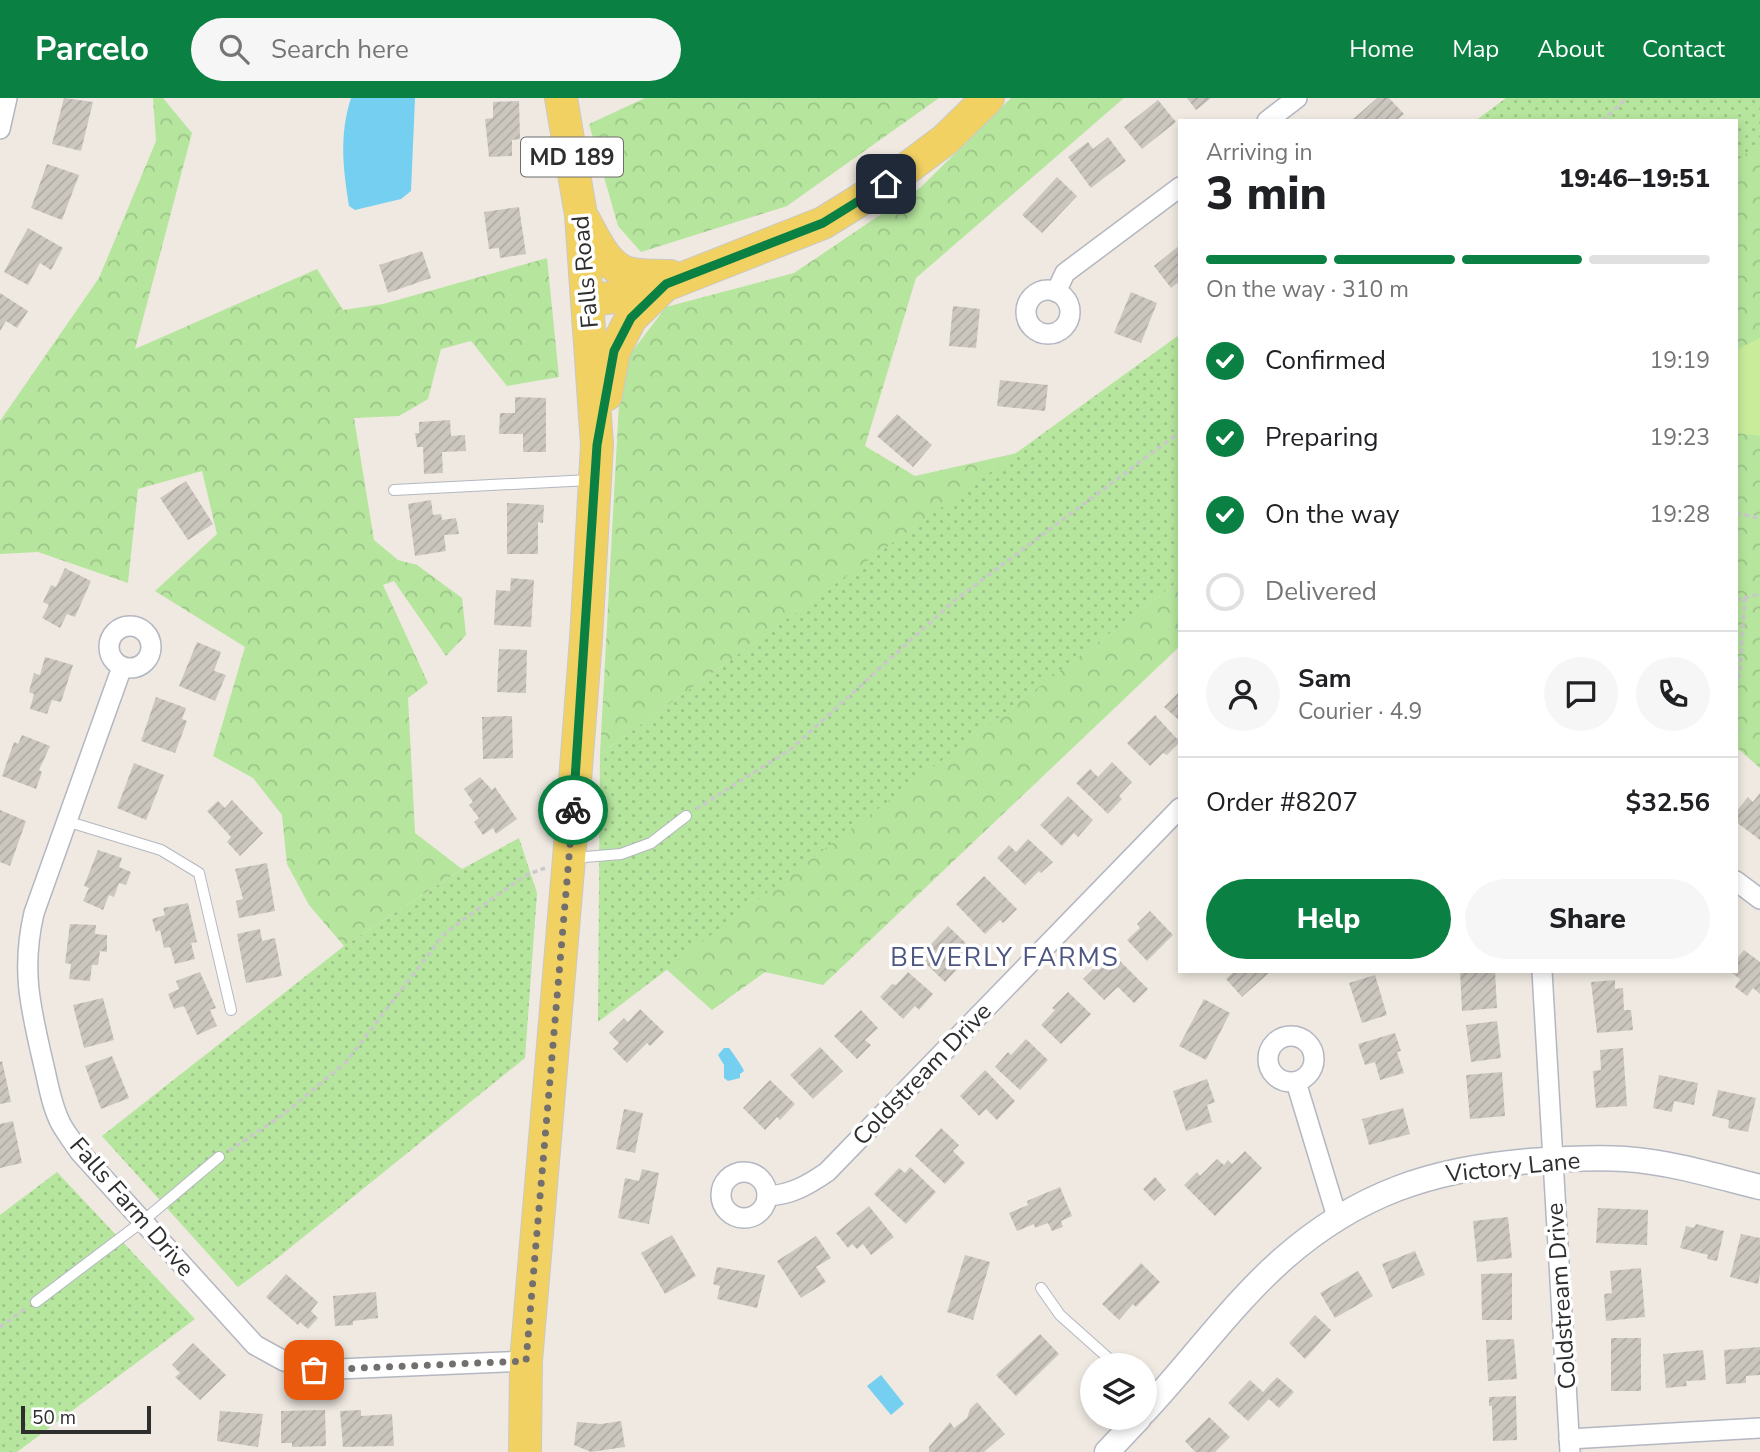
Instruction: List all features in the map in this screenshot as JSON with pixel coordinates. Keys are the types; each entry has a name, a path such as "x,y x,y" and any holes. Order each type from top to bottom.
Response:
{"main road":[{"name":"Falls Road","path":"525,1452 526,1361 569,858 597,445 581,215 561,98"},
{"path":"588,301 648,292 823,223 886,184 946,139 989,98"},
{"path":"581,215 604,256 622,271 676,281"},
{"path":"597,445 614,351 631,318 676,281"}],"street":[{"path":"0,129 7,98"},
{"path":"1270,119 1297,98"},
{"path":"1056,292 1065,273 1178,188"},
{"name":"Falls Farm Drive","path":"122,667 34,913 27,942 26,975 31,1012 50,1091 61,1123 79,1151 255,1345 284,1361 314,1370 526,1361"},
{"name":"Coldstream Drive","path":"767,1196 787,1194 806,1186 827,1172 1178,810"},
{"path":"1738,882 1760,899"},
{"name":"Coldstream Drive","path":"1542,973 1570,1445"},
{"path":"1296,1082 1337,1217"},
{"name":"Victory Lane","path":"1157,1393 1280,1261 1337,1217 1379,1196 1444,1173 1484,1165 1552,1160 1626,1159 1664,1164 1760,1187"},
{"path":"1570,1445 1760,1428"},
{"name":"Victory Lane","path":"1107,1452 1125,1430"}],"lane":[{"path":"394,490 596,479"},
{"path":"569,858 621,854 651,843 686,816"},
{"path":"66,821 161,850 198,873 231,1010"},
{"path":"36,1302 143,1221 219,1157"},
{"path":"1041,1288 1060,1315 1103,1353"}],"path":[{"path":"1604,119 1627,98"},
{"path":"686,816 792,749 955,600 1178,433"},
{"path":"1738,513 1760,518"},
{"path":"1738,599 1760,594"},
{"path":"1738,679 1745,597"},
{"path":"219,1157 284,1114 346,1062 445,933 524,876"},
{"path":"0,1327 36,1302"}],"green space":[{"path":"153,98 163,98 192,133 135,349 317,269 343,310 383,304 547,258 559,377 507,386 471,341 441,349 428,399 399,416 354,418 374,540 398,560 417,565 462,598 466,635 446,656 394,581 383,585 428,683 408,698 415,833 462,869 344,946 309,905 287,864 282,815 253,778 213,756 245,647 155,591 217,534 202,471 138,489 128,583 38,552 0,554 0,421 99,278 156,141"},
{"path":"645,98 939,98 787,206 641,252 618,226 589,124"},
{"path":"1011,98 1124,98 916,278 865,446 915,476 1017,453 600,754 621,366 666,307 794,273 920,188"},
{"path":"1506,98 1760,98 1760,145 1738,162 1738,119 1478,119"},
{"path":"1760,143 1760,768 1738,749 1738,160"},
{"path":"1178,336 1178,582 598,1022 600,754"},
{"path":"1760,338 1760,436 1738,433 1738,349"},
{"path":"1178,582 1178,648 823,985 765,972 712,1010 666,969"},
{"path":"519,838 537,893 525,1058 238,1287 102,1136 344,946 462,869"},
{"path":"57,1172 195,1319 17,1452 0,1452 0,1215"}],"water":[{"path":"351,98 415,98 411,191 401,199 355,210 349,206 343,152"},
{"path":"724,1048 729,1048 743,1069 740,1078 728,1081 724,1078 724,1065 718,1055"},
{"path":"881,1375 904,1404 891,1415 867,1386"}],"building":[{"path":"64,98 93,102 81,151 52,144"},
{"path":"1187,98 1211,98 1196,110"},
{"path":"1377,98 1389,98 1404,114 1398,119 1353,119"},
{"path":"1158,100 1176,122 1142,149 1124,127"},
{"path":"519,101 520,139 512,140 512,156 489,157 485,119 493,118 493,102"},
{"path":"1108,137 1126,161 1091,188 1068,157 1088,142 1093,149"},
{"path":"47,164 79,175 62,220 31,208"},
{"path":"1057,177 1077,196 1042,233 1022,215"},
{"path":"519,207 526,254 500,258 499,248 489,249 484,212"},
{"path":"28,228 63,248 51,270 40,263 28,285 4,272"},
{"path":"1178,247 1178,283 1171,288 1154,266"},
{"path":"422,251 431,278 388,293 379,265"},
{"path":"1131,292 1157,303 1141,343 1114,333"},
{"path":"0,293 28,311 17,328 6,321 0,331"},
{"path":"953,306 980,309 976,348 949,346"},
{"path":"1000,380 1048,385 1045,411 997,406"},
{"path":"515,397 546,398 546,452 523,452 523,434 499,434 500,413 515,413"},
{"path":"897,414 932,445 913,467 877,436"},
{"path":"450,420 451,436 465,435 466,451 442,452 443,473 424,474 423,447 417,447 415,433 419,433 419,422"},
{"path":"186,481 213,524 188,540 160,498"},
{"path":"431,500 433,515 441,514 442,520 456,518 459,534 444,535 446,551 415,556 408,504"},
{"path":"507,503 544,505 543,523 538,522 538,554 507,554"},
{"path":"65,568 91,581 75,617 67,614 60,628 42,618 49,605 43,602 51,585 56,587"},
{"path":"511,578 534,580 531,627 494,625 496,590 510,591"},
{"path":"197,642 221,652 214,671 226,675 215,701 179,686"},
{"path":"499,649 527,650 526,693 497,692"},
{"path":"45,657 73,665 61,702 52,700 47,714 30,709 34,694 29,692 34,673 40,675"},
{"path":"1178,693 1178,719 1164,707"},
{"path":"156,697 186,708 182,719 187,721 175,753 141,741"},
{"path":"1155,715 1178,740 1178,744 1167,755 1163,753 1150,766 1127,743"},
{"path":"512,716 513,758 483,759 482,717"},
{"path":"22,735 50,746 39,770 42,772 36,789 2,776 14,742 18,744"},
{"path":"1112,762 1132,782 1119,796 1122,799 1108,814 1076,783 1090,769 1098,777"},
{"path":"134,763 164,775 146,820 117,808"},
{"path":"480,777 492,790 495,787 517,819 496,834 493,828 483,835 474,822 479,818 469,805 473,802 464,789"},
{"path":"1760,793 1760,840 1738,824 1738,810 1748,797 1753,802"},
{"path":"1068,796 1093,820 1078,837 1074,833 1062,846 1040,825"},
{"path":"232,800 263,833 240,856 227,842 231,837 207,811 218,801 225,808"},
{"path":"0,810 26,821 10,866 0,862"},
{"path":"1028,839 1053,862 1025,885 997,858 1009,845 1016,852"},
{"path":"98,850 122,858 119,867 131,872 126,885 119,883 114,897 109,895 103,910 83,901 89,888 84,886"},
{"path":"267,863 275,911 239,918 236,901 243,899 235,869"},
{"path":"984,876 1017,909 1003,923 1000,920 985,934 956,904"},
{"path":"188,903 197,942 191,943 195,959 175,964 170,947 164,948 160,930 156,932 152,919 165,915 163,908"},
{"path":"1150,911 1173,935 1147,961 1127,940 1140,928 1137,924"},
{"path":"70,924 96,925 95,934 107,935 107,952 100,951 98,965 92,965 90,981 69,979 71,964 65,963"},
{"path":"948,926 972,949 957,964 960,966 945,982 919,957"},
{"path":"260,929 262,941 275,938 282,976 246,983 237,934"},
{"path":"1744,950 1760,962 1760,994 1753,988 1747,996 1735,987 1740,979 1732,973 1738,973 1738,958"},
{"path":"1111,952 1148,989 1134,1003 1118,987 1104,1000 1083,979"},
{"path":"200,972 216,1008 210,1010 217,1026 197,1035 184,1006 174,1009 168,994 179,989 176,981"},
{"path":"908,972 933,994 919,1010 915,1006 903,1019 880,997"},
{"path":"1233,973 1269,973 1242,997 1226,979"},
{"path":"1460,973 1495,973 1497,1008 1462,1011"},
{"path":"1375,975 1387,1015 1362,1023 1349,983"},
{"path":"1615,980 1615,989 1623,988 1624,1010 1631,1010 1633,1030 1597,1033 1591,982"},
{"path":"1068,992 1091,1014 1061,1044 1041,1025 1055,1010 1052,1008"},
{"path":"103,998 114,1040 84,1048 73,1005"},
{"path":"1204,999 1230,1013 1206,1060 1179,1046"},
{"path":"640,1009 664,1032 650,1046 647,1043 627,1063 613,1049 619,1043 609,1033 624,1018 628,1022"},
{"path":"861,1010 878,1028 865,1040 871,1045 857,1059 834,1036"},
{"path":"1497,1021 1501,1058 1471,1062 1466,1025"},
{"path":"1395,1033 1401,1051 1397,1052 1404,1073 1380,1080 1375,1062 1365,1065 1358,1044"},
{"path":"1026,1039 1048,1060 1020,1090 995,1067 1008,1052 1011,1055"},
{"path":"820,1047 843,1071 813,1099 790,1075"},
{"path":"1623,1048 1627,1106 1596,1108 1593,1071 1601,1070 1600,1050"},
{"path":"112,1056 129,1098 101,1109 85,1066"},
{"path":"2,1061 11,1102 0,1104 0,1062"},
{"path":"985,1070 1015,1101 997,1120 986,1109 979,1116 960,1096"},
{"path":"1502,1072 1505,1116 1470,1119 1466,1075"},
{"path":"1659,1075 1698,1083 1694,1105 1674,1101 1672,1112 1653,1108"},
{"path":"1207,1079 1215,1102 1207,1105 1212,1122 1186,1131 1173,1091"},
{"path":"770,1080 795,1104 780,1120 777,1117 765,1130 743,1108"},
{"path":"1718,1090 1756,1098 1748,1132 1728,1128 1729,1120 1712,1116"},
{"path":"1403,1108 1410,1134 1369,1145 1362,1119"},
{"path":"624,1109 643,1113 635,1153 616,1149"},
{"path":"13,1121 22,1163 0,1168 0,1124"},
{"path":"941,1128 959,1145 953,1151 965,1163 945,1184 915,1156"},
{"path":"1245,1151 1262,1168 1215,1216 1184,1185 1197,1172 1200,1176 1217,1159 1224,1165 1228,1160 1232,1164"},
{"path":"910,1167 936,1192 906,1224 874,1194 899,1168 905,1173"},
{"path":"642,1169 659,1173 649,1224 618,1218 625,1178 639,1181"},
{"path":"1155,1177 1166,1190 1154,1201 1143,1189"},
{"path":"1060,1187 1072,1216 1061,1221 1063,1227 1052,1231 1048,1223 1035,1228 1034,1224 1017,1231 1009,1213 1028,1205 1027,1201"},
{"path":"869,1206 894,1237 871,1255 863,1244 857,1249 852,1244 848,1248 836,1233"},
{"path":"1598,1208 1648,1210 1647,1245 1596,1243"},
{"path":"1508,1217 1512,1258 1477,1262 1473,1221"},
{"path":"1696,1224 1724,1231 1717,1261 1707,1259 1708,1255 1680,1248 1686,1226 1694,1228"},
{"path":"1741,1234 1760,1238 1758,1284 1730,1277"},
{"path":"672,1235 696,1276 665,1294 641,1253"},
{"path":"816,1236 831,1258 816,1267 826,1282 801,1298 777,1261"},
{"path":"1415,1251 1425,1275 1392,1289 1382,1264"},
{"path":"965,1255 990,1262 973,1320 947,1312"},
{"path":"1141,1263 1160,1282 1136,1307 1133,1304 1119,1320 1102,1304"},
{"path":"717,1267 765,1275 757,1308 717,1299 720,1286 713,1284"},
{"path":"1641,1268 1645,1317 1606,1321 1604,1294 1612,1293 1610,1271"},
{"path":"1358,1271 1373,1296 1335,1318 1320,1293"},
{"path":"1512,1273 1512,1320 1482,1320 1481,1274"},
{"path":"286,1274 318,1302 311,1311 318,1318 308,1329 300,1322 298,1325 266,1297"},
{"path":"376,1292 378,1318 353,1321 353,1325 335,1326 333,1296"},
{"path":"1315,1315 1331,1330 1305,1359 1289,1343"},
{"path":"1040,1334 1059,1354 1016,1396 996,1375"},
{"path":"1611,1338 1641,1338 1641,1391 1611,1391"},
{"path":"1514,1339 1517,1379 1488,1381 1486,1340"},
{"path":"193,1343 226,1375 200,1400 175,1377 180,1373 172,1365"},
{"path":"1760,1347 1760,1375 1746,1376 1746,1383 1726,1384 1724,1350"},
{"path":"1703,1350 1706,1380 1686,1381 1687,1386 1666,1388 1663,1354"},
{"path":"1277,1377 1294,1392 1279,1408 1269,1399 1248,1421 1228,1403 1250,1380 1263,1392"},
{"path":"1516,1396 1517,1440 1493,1441 1492,1406 1489,1406 1489,1397"},
{"path":"977,1402 1005,1434 984,1452 929,1452 929,1447 950,1422 954,1428 967,1418 970,1409"},
{"path":"325,1410 326,1446 292,1447 292,1443 281,1443 281,1411"},
{"path":"361,1410 361,1416 392,1414 394,1446 343,1447 340,1411"},
{"path":"220,1411 263,1414 258,1447 217,1441"},
{"path":"1209,1417 1230,1437 1215,1452 1195,1452 1185,1441"},
{"path":"621,1421 625,1447 591,1452 574,1445 577,1422 601,1424"}],"way so far":[{"path":"314,1370 526,1361 573,810"}],"district":[{"name":"BEVERLY FARMS","path":"1005,957"}],"route":[{"path":"573,810 597,445 614,351 631,318 666,284 823,223 886,184"}]}
